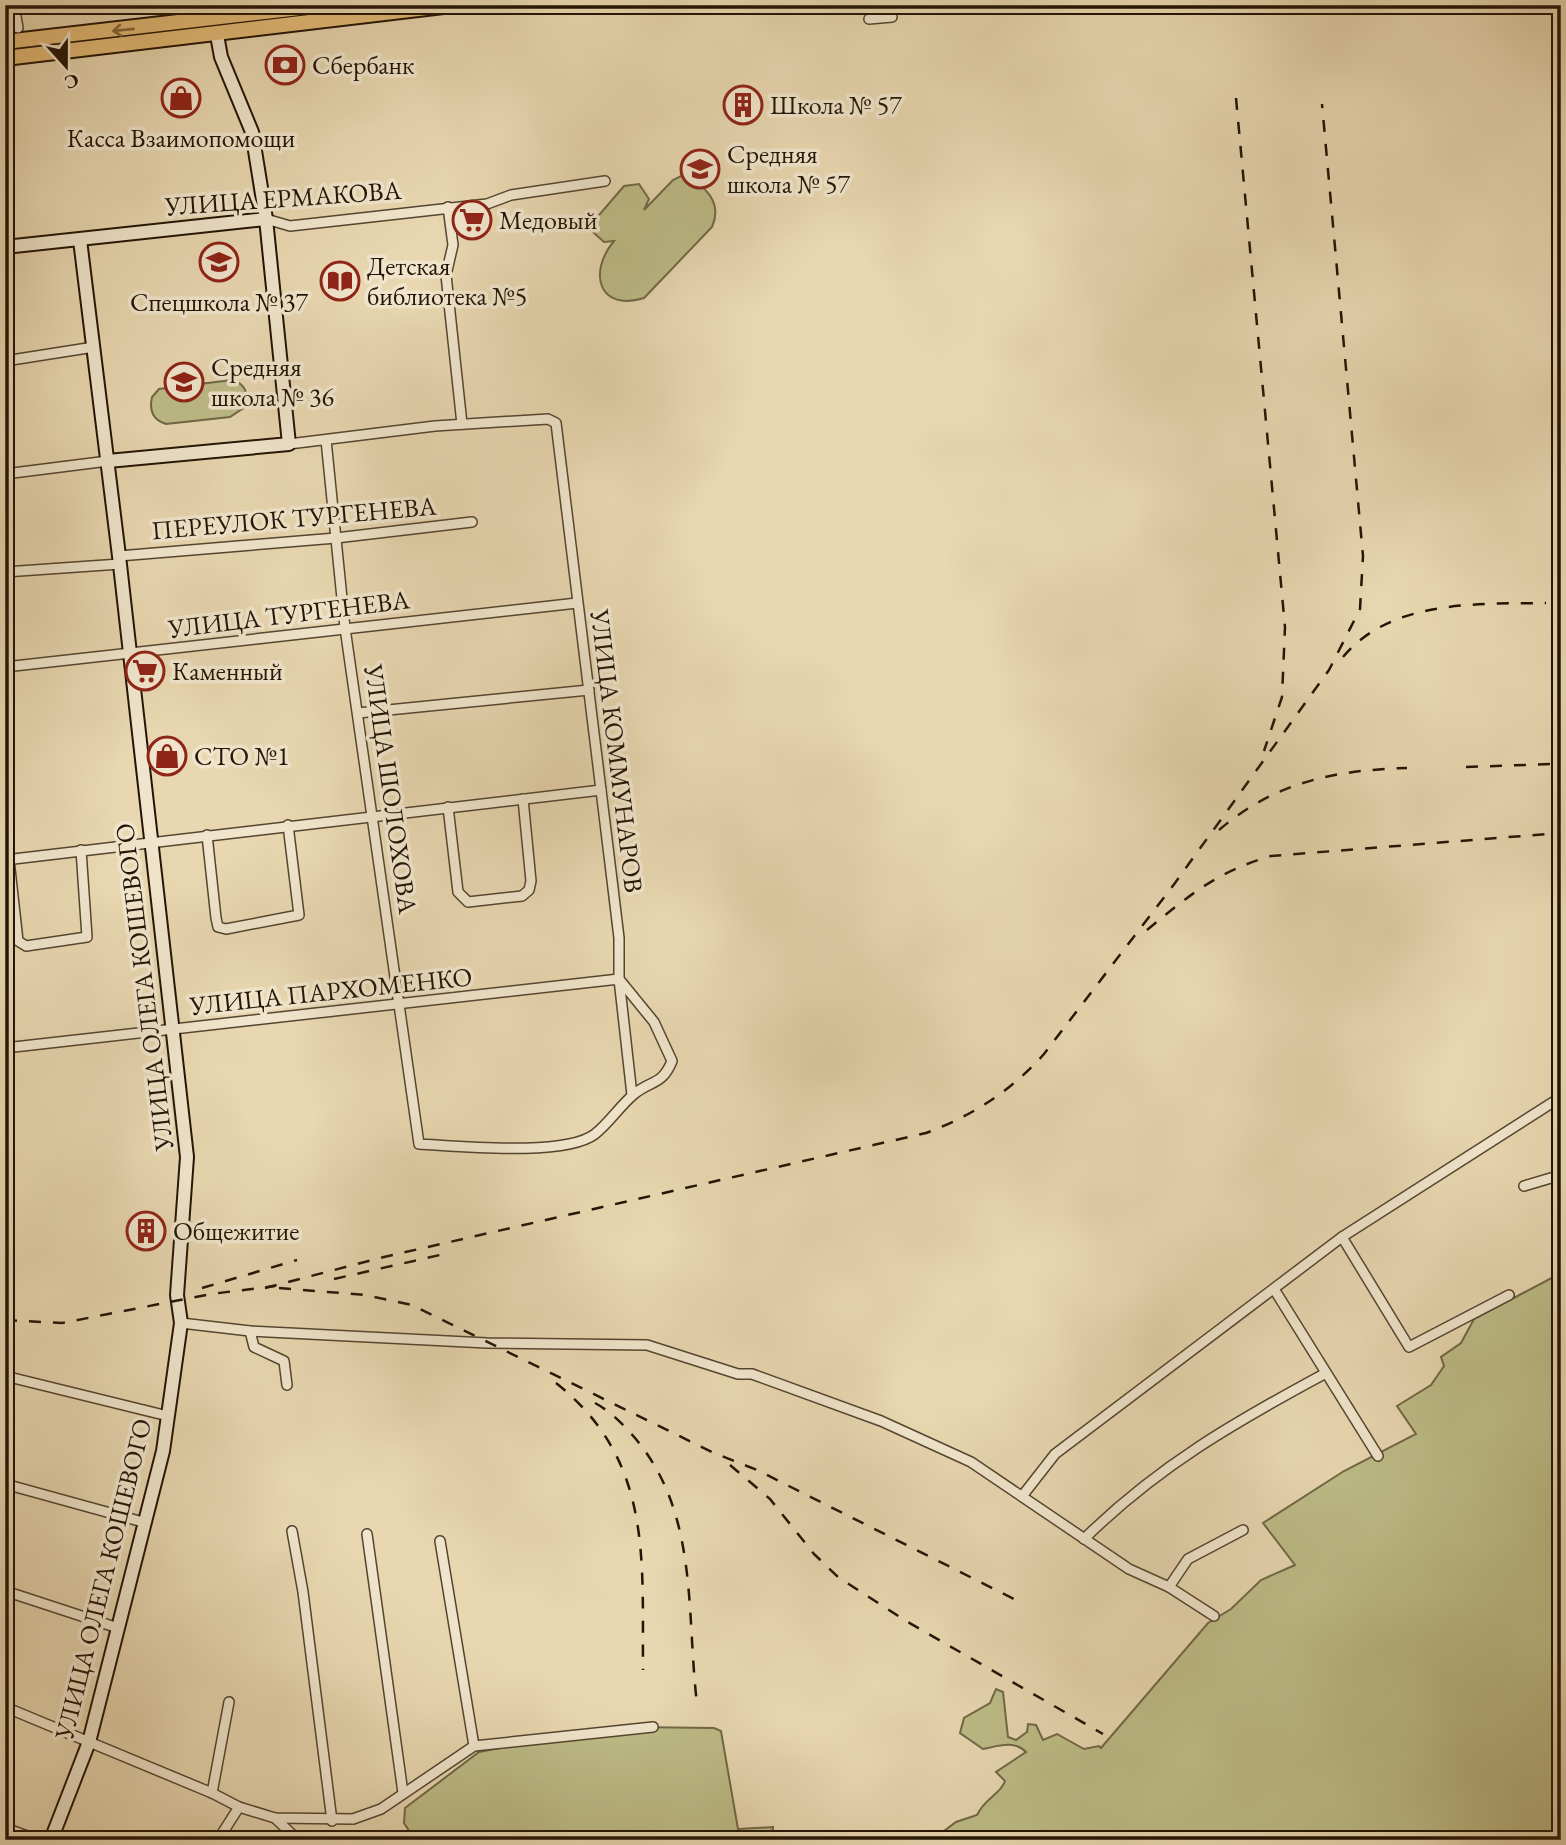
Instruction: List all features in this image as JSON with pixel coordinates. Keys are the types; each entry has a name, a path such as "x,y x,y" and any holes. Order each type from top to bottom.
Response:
{"main road":[{"path":"5,43 214,12 326,5"},
{"path":"5,58 217,35 452,5"},
{"path":"214,12 217,35"}],"street":[{"path":"14,5 18,28"},
{"path":"869,19 892,17"},
{"path":"217,35 221,57 250,122 266,219 289,444"},
{"name":"УЛИЦА ЕРМАКОВА","path":"5,247 266,219 290,226 487,204 511,195 605,181"},
{"path":"5,474 462,424 446,275 453,245 448,207"},
{"name":"УЛИЦА ОЛЕГА КОШЕВОГО","path":"51,1840 89,1742 143,1522 155,1486 181,1323 177,1295 187,1137 172,1029 131,654 80,240"},
{"path":"5,361 94,347"},
{"name":"УЛИЦА КОММУНАРОВ","path":"462,424 548,419 556,423 619,938 619,979 632,1095"},
{"name":"УЛИЦА ШОЛОХОВА","path":"326,440 345,628 419,1144 490,1147 573,1145 594,1134 632,1095"},
{"name":"ПЕРЕУЛОК ТУРГЕНЕВА","path":"5,572 472,522"},
{"name":"УЛИЦА ТУРГЕНЕВА","path":"5,667 577,603"},
{"path":"358,713 589,690"},
{"path":"81,850 89,934 82,939 21,945 18,941 7,860 81,850 288,825 601,790"},
{"path":"448,807 458,891 468,902 522,895 529,890 531,881 523,799"},
{"path":"206,835 216,918 218,927 226,929 299,915 288,825"},
{"path":"619,979 654,1022 672,1061 667,1075 632,1095"},
{"name":"УЛИЦА ПАРХОМЕНКО","path":"5,1048 619,979"},
{"path":"1023,1495 1055,1454 1342,1237 1561,1097"},
{"path":"1524,1186 1561,1175"},
{"path":"1342,1237 1409,1348 1509,1295"},
{"path":"1274,1289 1378,1456"},
{"path":"181,1323 250,1331 487,1343 648,1345 738,1374 765,1378 855,1411 971,1462 1129,1569 1169,1587 1214,1616"},
{"path":"250,1331 254,1347 284,1361 287,1385"},
{"path":"1084,1539 1125,1499 1173,1462 1245,1417 1326,1373"},
{"path":"5,1376 168,1416"},
{"path":"5,1484 143,1522"},
{"path":"1169,1587 1188,1559 1243,1530"},
{"path":"292,1531 303,1592 332,1821"},
{"path":"367,1534 403,1793"},
{"path":"440,1541 474,1746"},
{"path":"5,1591 118,1628"},
{"path":"212,1793 229,1702"},
{"path":"5,1707 212,1793 239,1807 275,1818 332,1821 353,1819 381,1809 474,1746 653,1727"},
{"path":"218,1840 239,1807"},
{"path":"275,1818 298,1840"},
{"path":"5,1828 38,1840"}],"shaded area":[{"path":"681,176 698,184 710,195 715,210 712,227 644,298 628,301 607,294 602,286 601,265 614,241 604,242 593,232 593,222 624,186 639,184 649,199 644,210 673,180"},
{"path":"232,380 243,387 247,398 245,407 230,417 166,424 153,414 152,397 159,389"},
{"path":"1561,1273 1561,1840 932,1840 956,1822 977,1815 1005,1781 996,1772 1026,1752 1012,1745 983,1749 960,1733 964,1718 990,1703 996,1689 1003,1692 1008,1737 1016,1740 1027,1732 1028,1724 1036,1725 1043,1740 1057,1734 1084,1749 1099,1746 1101,1748 1208,1623 1231,1609 1261,1580 1295,1565 1263,1523 1344,1471 1416,1434 1397,1406 1431,1385 1444,1366 1441,1357 1461,1343 1474,1319"},
{"path":"634,1727 714,1728 721,1731 738,1829 773,1827 773,1830 742,1840 415,1840 404,1823 405,1808 479,1752 581,1732"}],"railway":[{"path":"1236,98 1285,627 1282,697 1264,751"},
{"path":"265,1288 384,1257 926,1133 959,1119 990,1101 1018,1080 1044,1054 1175,883 1329,670 1360,609 1363,556 1322,104"},
{"path":"1343,657 1363,638 1386,624 1411,615 1465,605 1546,603"},
{"path":"1466,767 1553,764"},
{"path":"1219,830 1262,800 1307,782 1355,772 1407,768"},
{"path":"1147,930 1219,877 1271,856 1560,833"},
{"path":"334,1279 440,1255"},
{"path":"202,1288 297,1260"},
{"path":"5,1320 62,1323 211,1294 275,1286"},
{"path":"279,1288 365,1295 412,1305 714,1453 757,1470 1022,1603"},
{"path":"556,1383 588,1413 610,1445 626,1478 636,1513 641,1550 643,1670"},
{"path":"595,1403 635,1438 656,1467 670,1499 680,1531 686,1565 697,1704"},
{"path":"730,1465 770,1499 814,1554 838,1577 906,1621 1103,1734"}],"place":[{"name":"Сбербанк","path":"285,65"},
{"name":"Касса Взаимопомощи","path":"181,98"},
{"name":"Школа № 57","path":"743,105"},
{"name":"Средняя школа № 57","path":"700,169"},
{"name":"Медовый","path":"472,220"},
{"name":"Спецшкола № 37","path":"219,262"},
{"name":"Детская библиотека №5","path":"340,281"},
{"name":"Средняя школа № 36","path":"184,382"},
{"name":"Каменный","path":"145,671"},
{"name":"СТО №1","path":"167,756"},
{"name":"Общежитие","path":"146,1231"}]}
